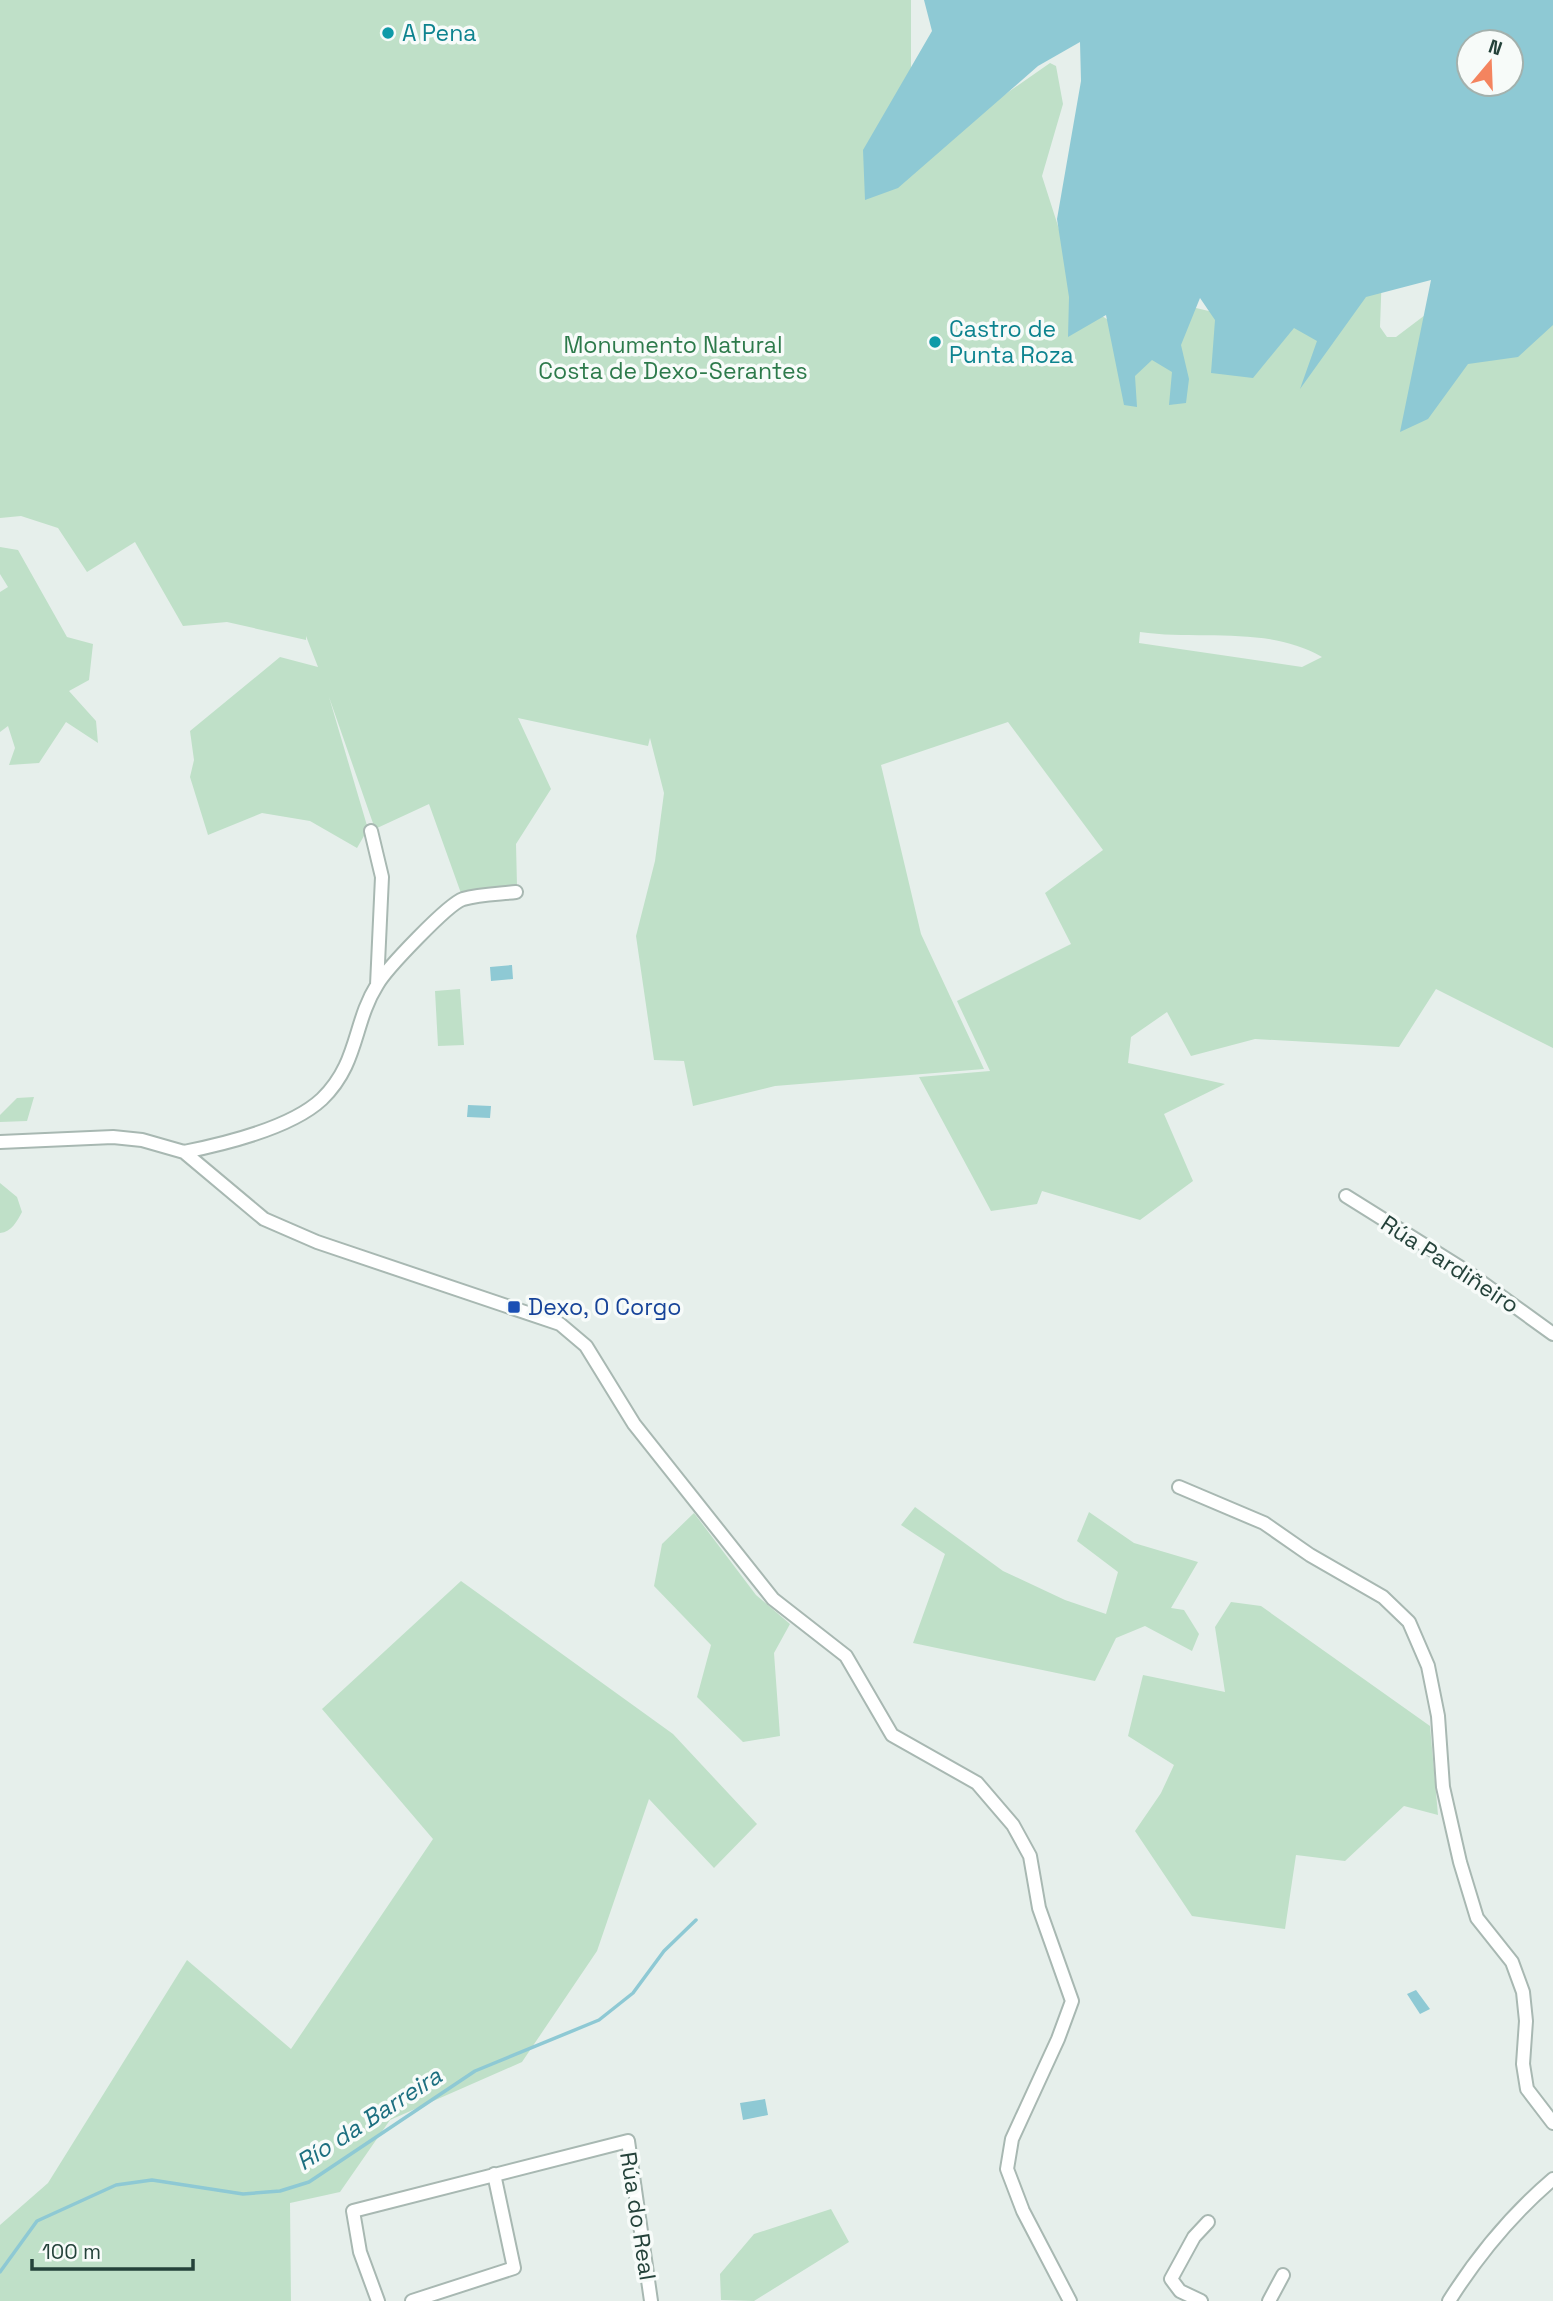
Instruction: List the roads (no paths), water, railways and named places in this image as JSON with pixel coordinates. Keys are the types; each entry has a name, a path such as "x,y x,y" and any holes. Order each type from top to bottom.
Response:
{"street":[{"path":"184,1152 238,1139 289,1120 319,1101 346,1068 377,985 382,877 371,831"},
{"path":"377,985 437,920 461,900 516,892"},
{"path":"0,1142 113,1137 142,1140 184,1152 264,1219 317,1242 560,1325 586,1346 634,1424 772,1599 846,1656 892,1735 976,1783 1013,1825 1030,1856 1039,1908 1072,2001 1058,2039 1012,2139 1007,2169 1028,2222 1070,2301"},
{"name":"Rúa Pardiñeiro","path":"1346,1196 1466,1271 1553,1334"},
{"path":"1179,1487 1264,1523 1310,1555 1383,1598 1409,1622 1428,1666 1438,1716 1443,1787 1460,1863 1477,1918 1512,1962 1523,1992 1527,2021 1522,2064 1527,2089 1553,2123"},
{"name":"Rúa do Real","path":"378,2301 360,2252 352,2211 628,2141 652,2301"},
{"path":"412,2301 514,2268 494,2174"},
{"path":"1449,2301 1467,2273 1521,2207 1553,2179"},
{"path":"1200,2301 1180,2291 1171,2279 1194,2237 1208,2222"},
{"path":"1269,2301 1283,2275"}],"water":[{"path":"924,0 1553,0 1553,325 1518,357 1468,364 1428,419 1400,432 1431,280 1366,297 1300,389 1317,341 1294,328 1253,378 1211,373 1215,320 1200,298 1181,345 1189,379 1186,403 1169,405 1172,372 1152,360 1135,376 1137,407 1124,405 1106,315 1068,337 1069,297 1057,219 1081,81 1080,42 1038,66 898,188 865,200 863,150 932,31"},
{"path":"512,965 513,979 491,981 490,967"},
{"path":"468,1105 491,1106 490,1118 467,1117"},
{"path":"1416,1990 1430,2009 1420,2014 1407,1994"},
{"path":"765,2099 768,2115 743,2120 740,2103"}],"waterway":[{"name":"Río da Barreira","path":"0,2272 37,2221 116,2185 152,2180 243,2194 280,2191 309,2182 475,2071 599,2020 633,1993 664,1951 696,1920"}],"place":[{"name":"A Pena","path":"388,33"},
{"name":"Castro de Punta Roza","path":"935,342"},
{"name":"Dexo, O Corgo","path":"514,1307"}],"park label":[{"name":"Monumento Natural Costa de Dexo-Serantes","path":"673,358"}]}
